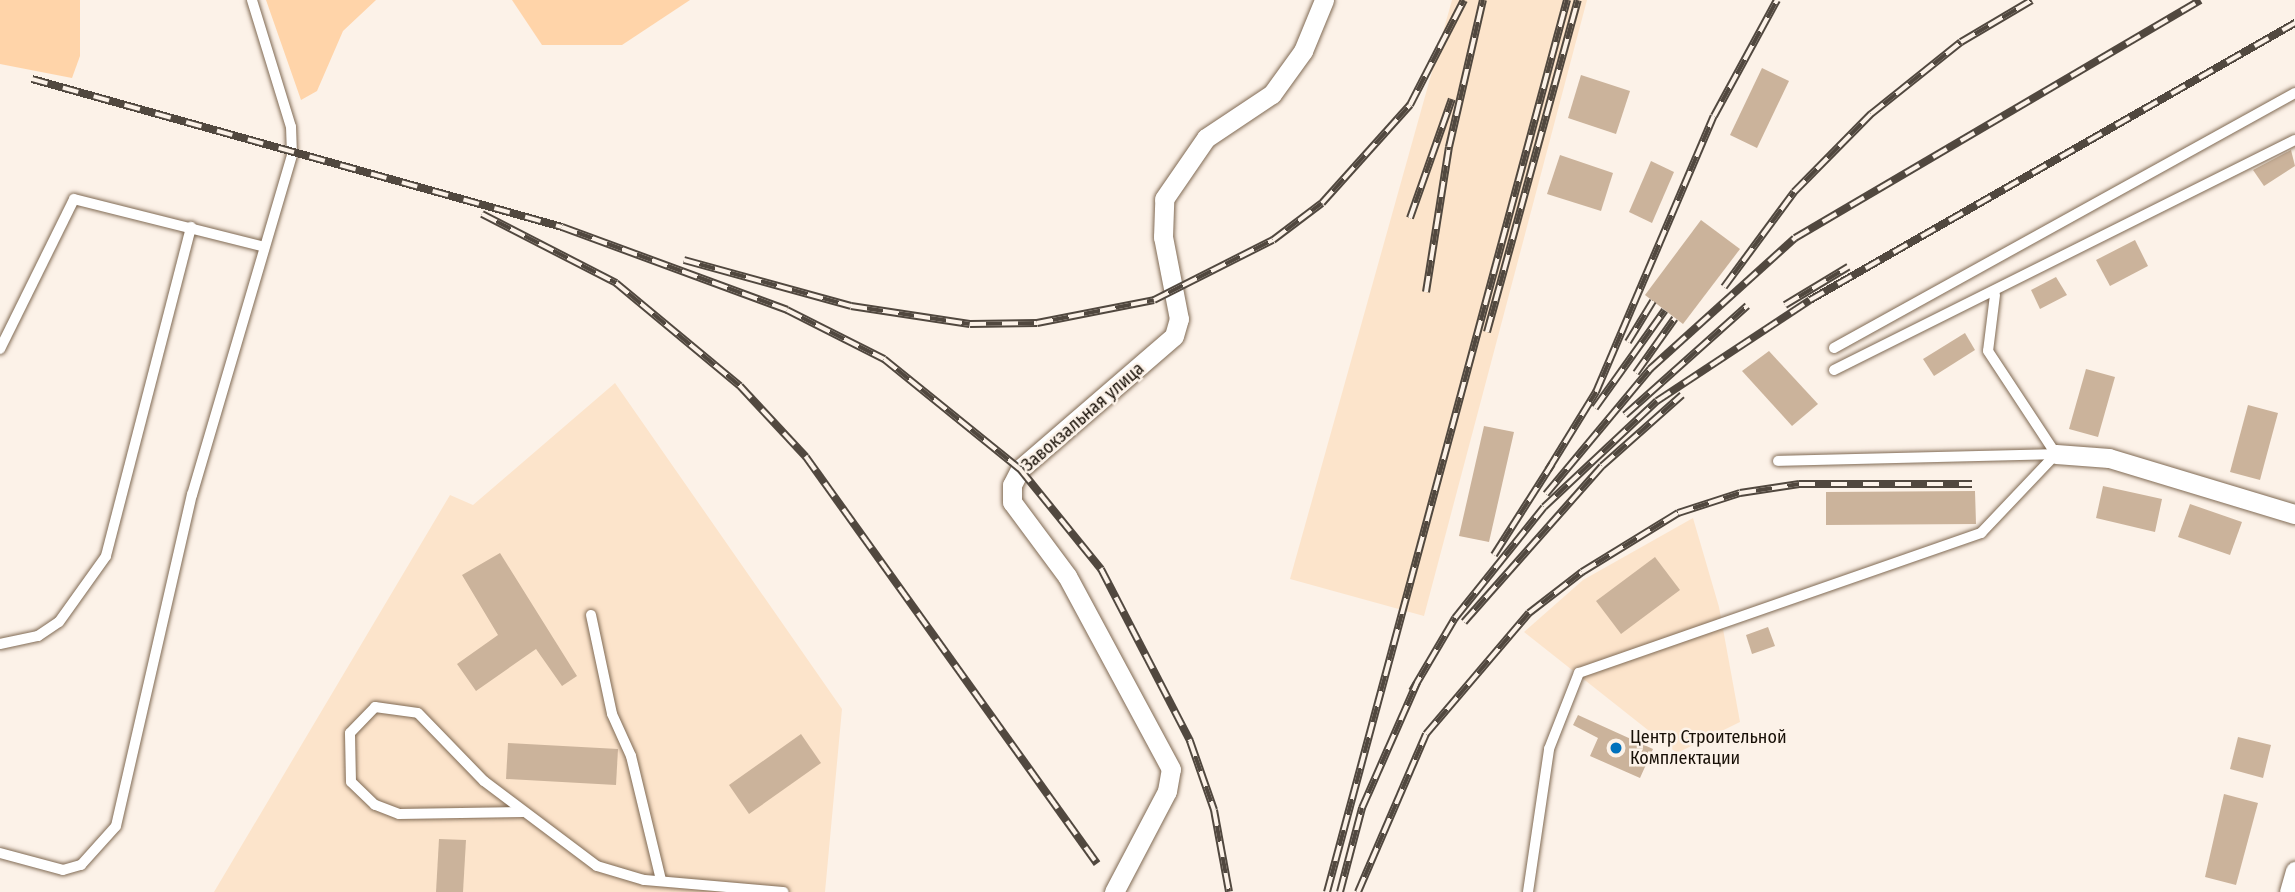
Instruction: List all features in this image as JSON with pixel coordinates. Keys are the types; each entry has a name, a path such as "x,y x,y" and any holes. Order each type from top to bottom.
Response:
{"street":[{"name":"Завокзальная улица","path":"1114,892 1167,791 1171,769 1067,576 1012,502 1012,485 1020,469 1174,336 1179,319 1163,236 1164,199 1206,138 1272,94 1303,51 1324,0"},
{"path":"2056,454 2109,458 2295,514"},
{"path":"2289,892 2295,871"}],"lane":[{"path":"0,853 63,870 80,865 116,826 192,495 261,246 293,142 251,0"},
{"path":"1834,348 2295,93"},
{"path":"1834,370 1995,295 2295,140"},
{"path":"0,349 74,199 261,246"},
{"path":"0,644 37,636 59,621 106,556 191,227"},
{"path":"1995,295 1989,351 2056,454"},
{"path":"1778,461 2056,454"},
{"path":"1528,892 1549,749 1579,673 1981,533 2056,454"},
{"path":"591,615 612,714 631,756 661,880"},
{"path":"523,812 399,814 375,805 351,782 350,733 375,707 418,713 523,812 597,866 661,880 783,892"}],"shaded area":[{"path":"0,0 80,0 80,56 72,78 0,64"},
{"path":"266,0 376,0 343,31 317,91 301,100"},
{"path":"512,0 690,0 622,45 542,45"},
{"path":"1452,0 1587,0 1424,616 1290,579"},
{"path":"615,383 842,709 825,892 214,892 450,495 473,505"},
{"path":"1693,518 1719,607 1740,722 1677,753 1524,632 1583,580"}],"building":[{"path":"1762,68 1789,81 1757,148 1730,135"},
{"path":"1581,75 1630,91 1616,134 1568,118"},
{"path":"2291,150 2295,166 2264,186 2253,170"},
{"path":"1560,155 1613,173 1601,211 1547,194"},
{"path":"1651,161 1674,172 1652,223 1629,212"},
{"path":"1701,220 1740,249 1683,324 1645,295"},
{"path":"2135,240 2148,266 2110,286 2096,260"},
{"path":"2056,277 2067,295 2040,309 2031,290"},
{"path":"1965,333 1975,350 1934,376 1923,359"},
{"path":"1769,351 1818,404 1792,426 1742,371"},
{"path":"2086,369 2115,377 2098,437 2069,429"},
{"path":"2248,405 2278,413 2260,480 2230,472"},
{"path":"1484,426 1514,432 1489,542 1459,536"},
{"path":"2103,486 2162,499 2155,532 2096,518"},
{"path":"1975,491 1976,524 1826,525 1826,492"},
{"path":"2190,504 2242,522 2230,555 2178,537"},
{"path":"500,553 577,676 562,686 536,649 476,691 457,664 498,635 462,575"},
{"path":"1655,557 1680,590 1621,634 1596,601"},
{"path":"1768,627 1775,646 1752,654 1746,635"},
{"path":"1578,715 1653,749 1640,778 1590,756 1598,738 1573,725"},
{"path":"801,734 821,763 749,814 729,785"},
{"path":"2238,737 2271,745 2263,778 2230,769"},
{"path":"508,743 618,749 616,785 506,779"},
{"path":"2224,794 2258,803 2236,885 2205,877"},
{"path":"439,839 466,840 463,892 436,892"}],"railway":[{"path":"684,260 851,306 970,324 1037,323 1154,300 1273,240 1322,203 1410,105 1464,0"},
{"path":"1426,292 1449,147 1483,0"},
{"path":"1327,892 1567,0"},
{"path":"1487,332 1578,0"},
{"path":"1548,470 1596,392 1714,116 1777,0"},
{"path":"1724,287 1794,192 1871,114 1961,42 2032,0"},
{"path":"1546,494 1650,369 1795,238 2200,0"},
{"path":"1412,691 1455,618 1544,507 1657,401 1810,300 2295,23"},
{"path":"32,79 562,227 787,310 884,359 1020,469 1101,569 1190,741 1214,810 1229,892"},
{"path":"1410,218 1452,99"},
{"path":"482,214 616,283 740,386 806,457 1097,863"},
{"path":"1785,305 1848,267"},
{"path":"1628,342 1653,301"},
{"path":"1625,415 1747,306"},
{"path":"1595,408 1665,310"},
{"path":"1636,373 1675,318"},
{"path":"1464,622 1602,466 1682,395"},
{"path":"1494,555 1552,464"},
{"path":"1358,892 1426,734 1529,613 1582,572 1678,513 1740,493 1799,484 1972,484"},
{"path":"1340,892 1362,808 1417,683"}],"place":[{"name":"Центр Строительной Комплектации","path":"1616,748"}]}
